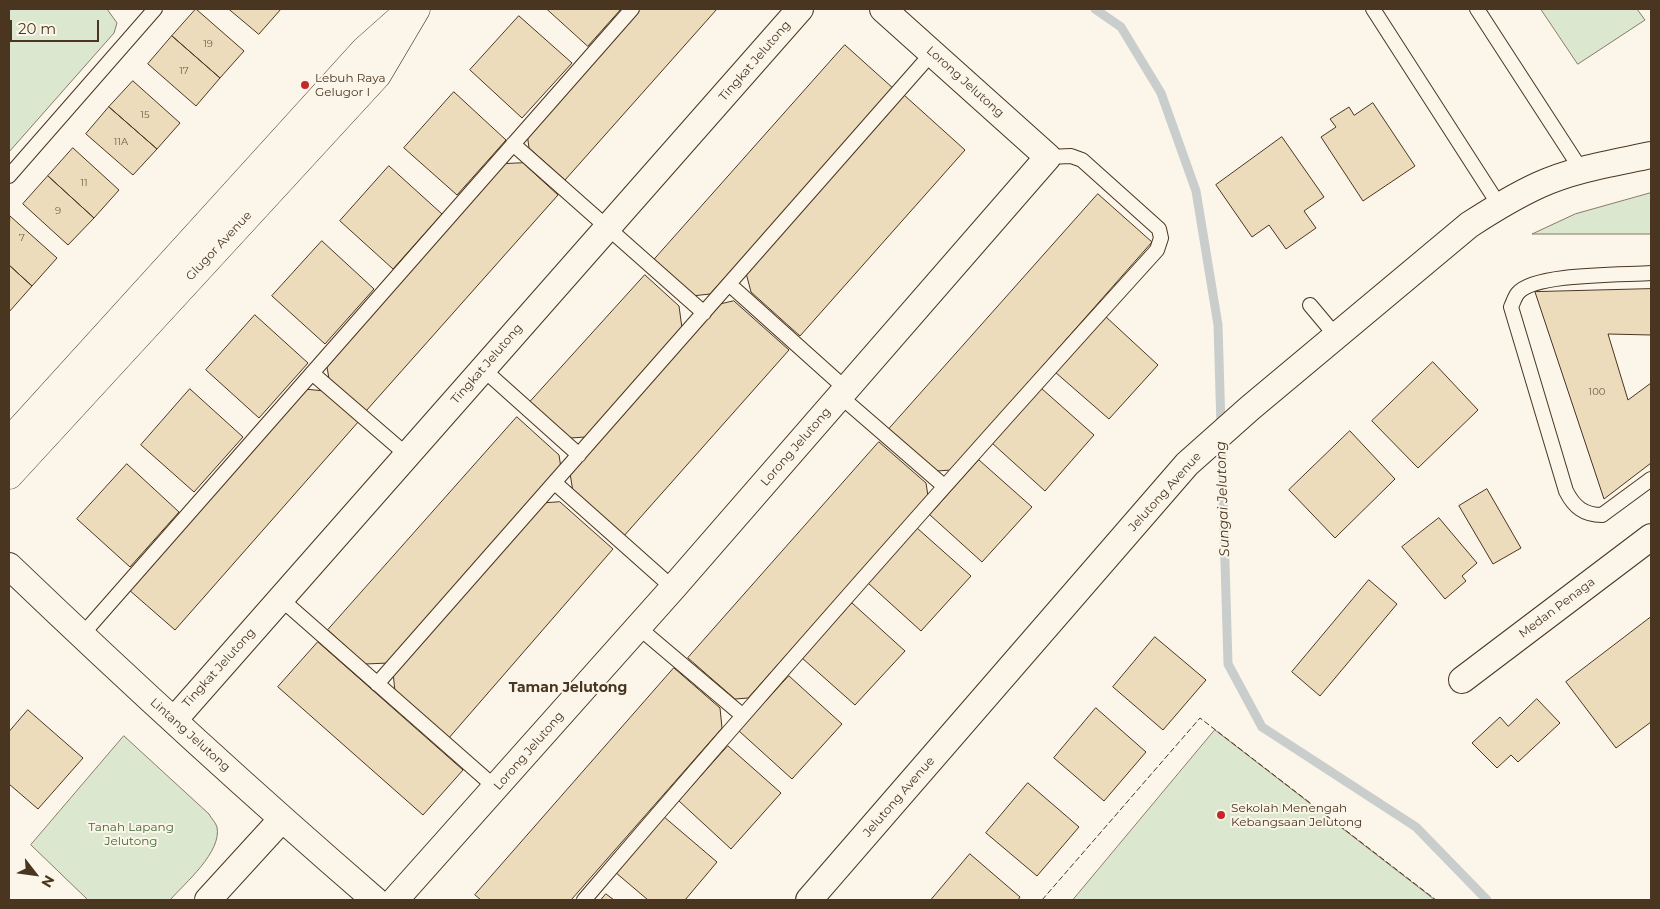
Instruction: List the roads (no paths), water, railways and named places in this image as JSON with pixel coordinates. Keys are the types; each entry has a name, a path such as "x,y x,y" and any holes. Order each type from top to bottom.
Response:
{"street":[{"name":"Glugor Avenue","path":"9,475 365,50 411,9"},
{"name":"Glugor Avenue","path":"9,442 377,75 416,9"},
{"name":"Tingkat Jelutong","path":"174,720 800,9"},
{"name":"Lorong Jelutong","path":"395,900 673,588 1048,156 883,9"},
{"name":"Jelutong Avenue","path":"809,900 1187,464 1250,408 1469,225 1500,205 1540,184 1582,171 1651,155"},
{"name":"Medan Penaga","path":"1462,680 1651,537"},
{"name":"Lintang Jelutong","path":"9,566 82,636 282,820 375,900"},
{"path":"208,900 282,820"}],"lane":[{"path":"9,176 155,9"},
{"path":"82,636 632,9"},
{"path":"1373,9 1500,205"},
{"path":"1477,9 1582,171"},
{"path":"377,684 932,53"},
{"path":"513,144 704,313"},
{"path":"584,900 742,715 944,486 1157,250 1161,238 1159,229 1082,160 1071,156 1048,156"},
{"path":"1651,273 1559,278 1528,285 1517,293 1511,307 1566,491 1572,504 1593,515 1602,515 1651,479"},
{"path":"729,284 944,486"},
{"path":"1310,305 1336,336"},
{"path":"483,369 578,455"},
{"path":"312,373 407,455"},
{"path":"555,483 673,588"},
{"path":"280,599 496,788"},
{"path":"638,627 742,715"}],"waterway":[{"name":"Sungai Jelutong","path":"1095,9 1121,27 1161,93 1196,191 1218,325 1228,664 1262,727 1416,827 1487,900"}],"place":[{"name":"Lebuh Raya Gelugor I","path":"305,85"},
{"name":"Sekolah Menengah Kebangsaan Jelutong","path":"1221,815"}],"district":[{"name":"Taman Jelutong","path":"568,688"}],"park label":[{"name":"Tanah Lapang Jelutong","path":"131,834"}]}
